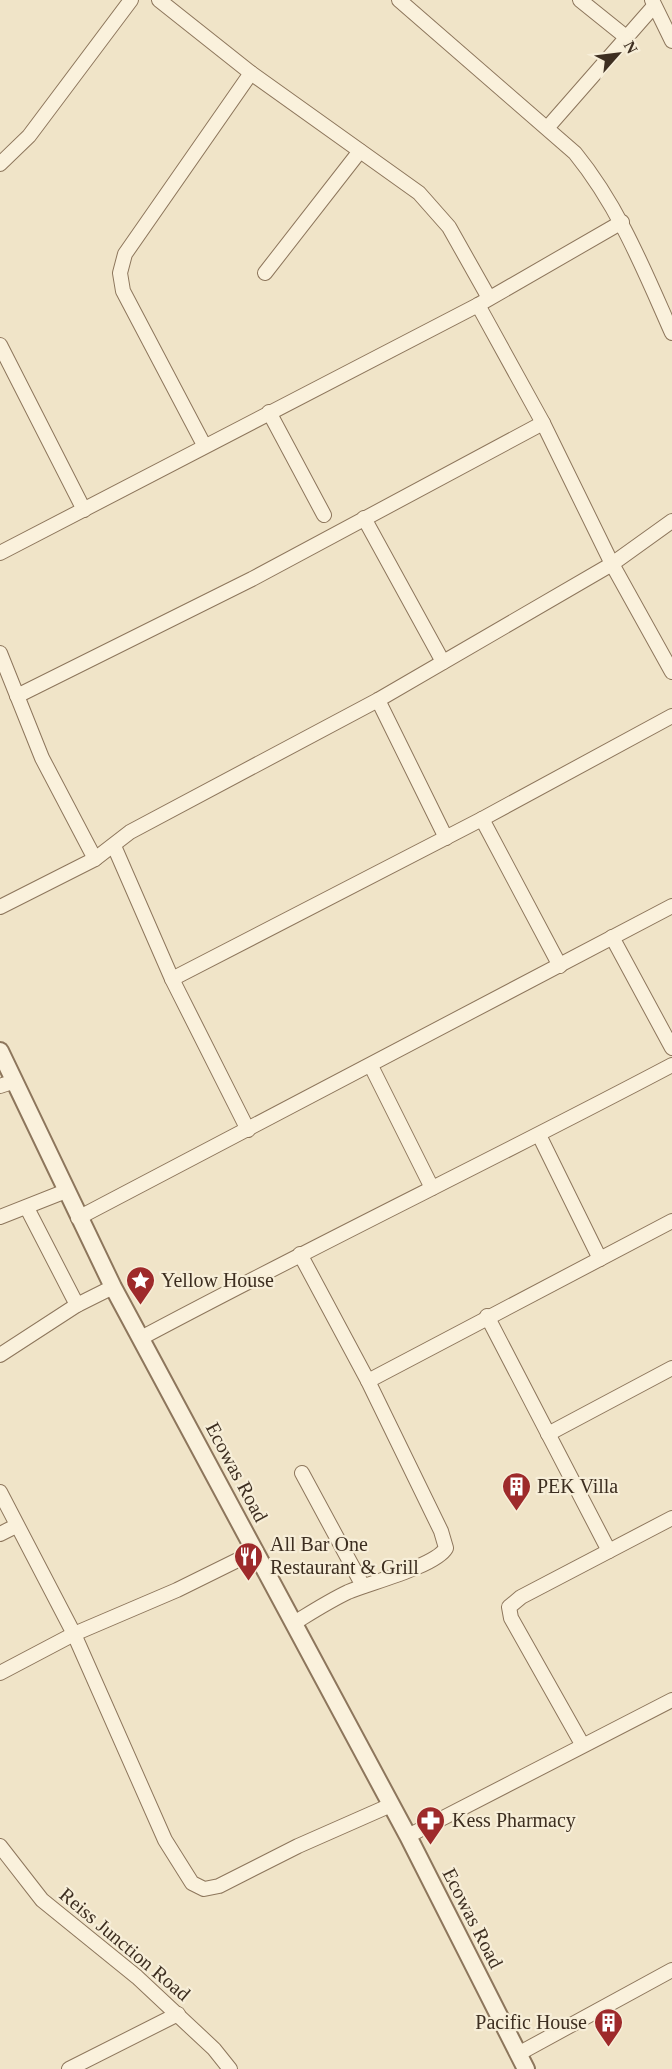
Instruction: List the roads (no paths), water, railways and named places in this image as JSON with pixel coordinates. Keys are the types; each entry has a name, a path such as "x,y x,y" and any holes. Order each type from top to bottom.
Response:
{"street":[{"path":"0,164 29,136 131,0"},
{"path":"159,0 251,73 419,193 435,208 449,227 612,564 672,672"},
{"path":"399,0 548,127 575,153 595,177 622,222 672,333"},
{"path":"580,0 627,37"},
{"path":"548,127 627,37 653,3 672,42"},
{"path":"204,446 123,291 120,273 125,254 251,73"},
{"path":"265,273 360,151"},
{"path":"0,552 483,301 622,222"},
{"path":"0,345 84,510"},
{"path":"269,412 324,515"},
{"path":"17,696 126,643 543,423"},
{"path":"364,518 442,662"},
{"path":"0,907 95,859 130,832 378,700 612,564 672,521"},
{"path":"0,653 42,758 95,859"},
{"path":"378,700 446,838"},
{"path":"172,979 446,838 672,716"},
{"path":"482,819 560,966"},
{"path":"114,846 172,979 248,1131"},
{"path":"78,1218 248,1131 672,906"},
{"path":"612,937 672,1048"},
{"name":"Ecowas Road","path":"0,1051 8,1084 66,1191 113,1287 408,1836 522,2062"},
{"path":"371,1065 432,1188"},
{"path":"141,1338 300,1254 539,1135 672,1065"},
{"path":"539,1135 600,1259"},
{"path":"0,1217 66,1191"},
{"path":"27,1208 77,1305"},
{"path":"368,1381 487,1316 672,1221"},
{"path":"294,1623 363,1586 422,1564 446,1548 441,1531 368,1381 300,1254"},
{"path":"0,1354 77,1305 113,1287"},
{"path":"487,1316 609,1551"},
{"path":"548,1434 672,1368"},
{"path":"302,1473 363,1586"},
{"path":"0,1492 74,1634 165,1840 192,1883 204,1889 219,1886 298,1846 391,1805"},
{"path":"582,1744 511,1618 509,1607 521,1597 672,1518"},
{"path":"0,1534 16,1526"},
{"path":"0,1673 74,1634 177,1590 256,1551"},
{"path":"408,1836 582,1744 672,1700"},
{"name":"Reiss Junction Road","path":"0,1846 42,1900 137,1977 214,2049 230,2069"},
{"path":"522,2062 672,1970"},
{"path":"69,2069 178,2014"}],"place":[{"name":"Yellow House","path":"140,1306"},
{"name":"PEK Villa","path":"516,1512"},
{"name":"All Bar One Restaurant & Grill","path":"249,1582"},
{"name":"Kess Pharmacy","path":"431,1846"},
{"name":"Pacific House","path":"608,2048"}]}
